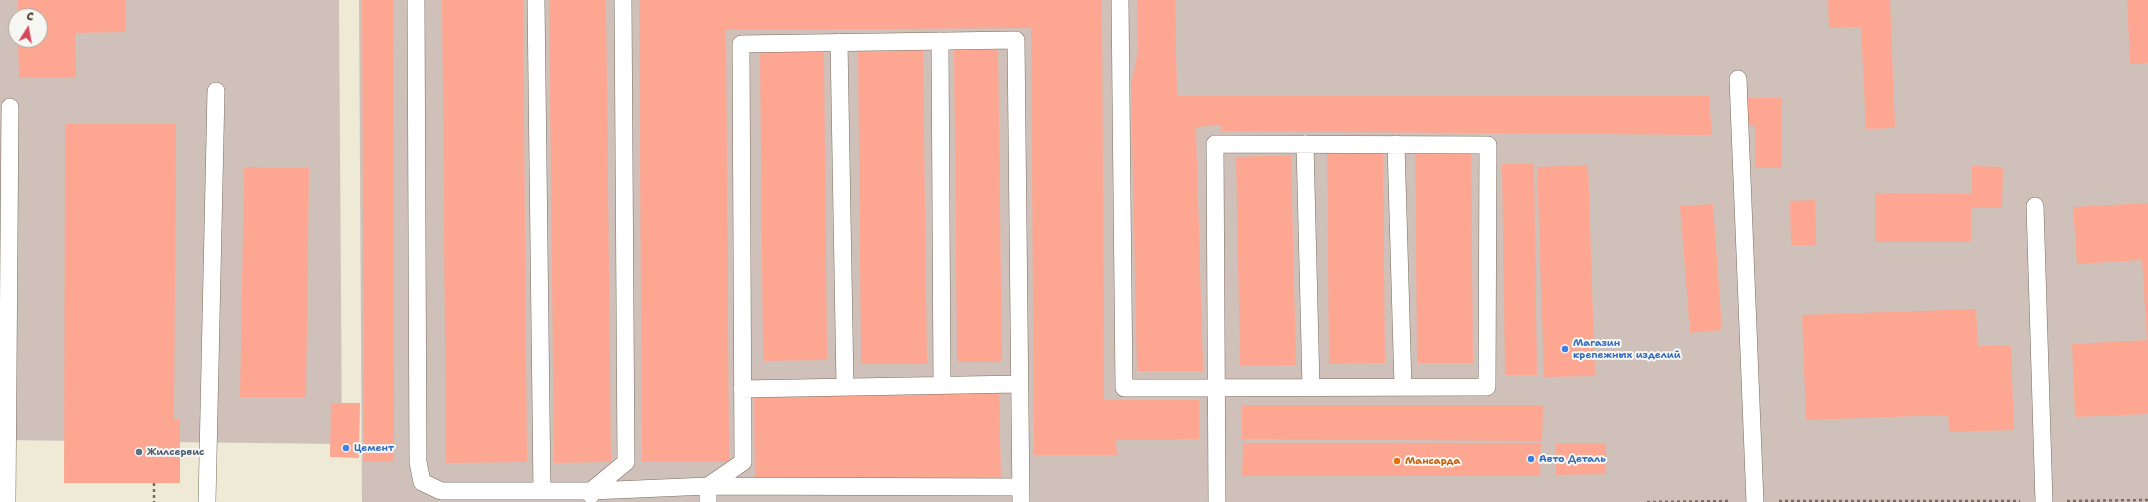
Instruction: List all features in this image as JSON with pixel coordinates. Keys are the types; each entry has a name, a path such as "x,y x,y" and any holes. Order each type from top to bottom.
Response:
{"lane":[{"path":"416,0 418,454 422,482 441,492 542,491 591,497 708,494 1020,495 1016,40 741,44 743,462 708,494"},
{"path":"536,0 542,491"},
{"path":"591,497 626,462 624,0"},
{"path":"1120,0 1124,388 1216,387 1487,387 1488,145 1215,144 1216,387 1217,502"},
{"path":"940,41 942,385"},
{"path":"839,42 845,387"},
{"path":"1738,79 1755,501"},
{"path":"208,502 216,92"},
{"path":"7,502 10,107"},
{"path":"1305,144 1310,387"},
{"path":"1396,144 1403,387"},
{"path":"2035,206 2044,502"},
{"path":"742,389 1019,384"}],"path":[{"path":"154,483 154,502"},
{"path":"1647,502 2044,502 2148,500"}],"shaded area":[{"path":"0,0 339,0 342,444 0,440"},
{"path":"359,0 2148,0 2148,502 362,502"}],"building":[{"path":"18,0 126,0 126,32 75,33 76,78 19,78 18,48 48,48 48,8 18,8"},
{"path":"362,0 393,0 394,462 364,462"},
{"path":"442,0 523,0 527,462 446,463"},
{"path":"549,0 606,0 611,462 554,463"},
{"path":"639,0 1102,0 1104,400 1199,400 1199,439 1116,440 1117,455 1034,455 1031,28 726,30 729,462 642,462"},
{"path":"1137,0 1175,0 1177,96 1709,96 1712,135 1222,131 1222,125 1196,127 1203,371 1137,371 1131,85 1138,51"},
{"path":"1828,0 1890,0 1895,128 1866,129 1861,27 1829,28"},
{"path":"2127,0 2148,0 2148,63 2130,64"},
{"path":"923,50 927,364 861,364 858,51"},
{"path":"954,50 998,50 1002,362 957,362"},
{"path":"760,52 824,52 827,360 763,361"},
{"path":"1748,98 1782,98 1782,168 1755,168 1755,126 1748,126"},
{"path":"65,124 176,124 174,420 180,420 180,483 64,483"},
{"path":"1471,153 1473,363 1417,363 1415,154"},
{"path":"1327,154 1383,154 1385,363 1329,364"},
{"path":"1291,155 1296,365 1240,366 1236,157"},
{"path":"1502,164 1534,164 1537,375 1505,375"},
{"path":"1588,165 1595,376 1544,377 1537,167"},
{"path":"1972,166 2003,167 2002,208 1971,208 1971,242 1875,242 1875,193 1972,194"},
{"path":"244,167 309,168 306,397 240,397"},
{"path":"1815,200 1816,245 1791,245 1790,201"},
{"path":"2148,203 2148,414 2075,417 2072,344 2147,340 2142,260 2077,264 2073,207"},
{"path":"1713,204 1722,330 1690,333 1680,206"},
{"path":"1976,309 1978,346 2011,345 2014,430 1949,432 1948,415 1806,420 1802,315"},
{"path":"999,387 1001,478 755,481 754,391"},
{"path":"331,403 360,403 359,458 330,457"},
{"path":"1242,405 1543,405 1542,441 1242,439"},
{"path":"1243,443 1541,443 1540,476 1242,476"},
{"path":"1556,443 1606,443 1606,474 1556,475"}],"place":[{"name":"Магазин крепежных изделий","path":"1565,349"},
{"name":"Цемент","path":"346,448"},
{"name":"Жилсервис","path":"139,452"},
{"name":"Авто Деталь","path":"1531,459"},
{"name":"Мансарда","path":"1397,461"}]}
